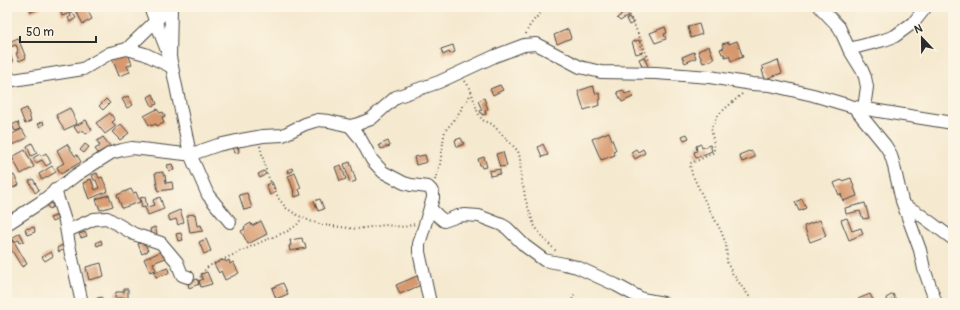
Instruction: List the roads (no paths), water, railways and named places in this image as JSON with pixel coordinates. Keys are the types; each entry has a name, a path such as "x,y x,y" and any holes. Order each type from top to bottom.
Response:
{"street":[{"path":"150,7 171,62 190,154 208,195 230,222"},
{"path":"127,49 171,7"},
{"path":"171,7 171,62"},
{"path":"820,7 839,27 849,49 865,77 867,87 859,108"},
{"path":"849,49 895,36 914,22 926,7"},
{"path":"7,224 41,202 76,174 111,153 132,148 190,154 218,145 241,140 283,135 305,124 318,120 350,126 366,122 396,97 439,82 495,56 524,45 536,44 580,68 601,72 652,73 710,77 793,90 859,108 953,123"},
{"path":"7,82 83,69 110,53 127,49 171,62"},
{"path":"859,108 890,153 900,192 936,303"},
{"path":"350,126 360,138 372,160 383,172 404,183 430,188 433,194 419,244 419,252 430,303"},
{"path":"55,190 65,221 82,303"},
{"path":"904,205 918,213 953,239"},
{"path":"428,214 437,215 444,220 458,216 479,216 502,225 541,259 578,267 642,299 663,303"},
{"path":"67,231 94,219 107,218 134,234 162,243 177,262 182,275 188,277"}]}
